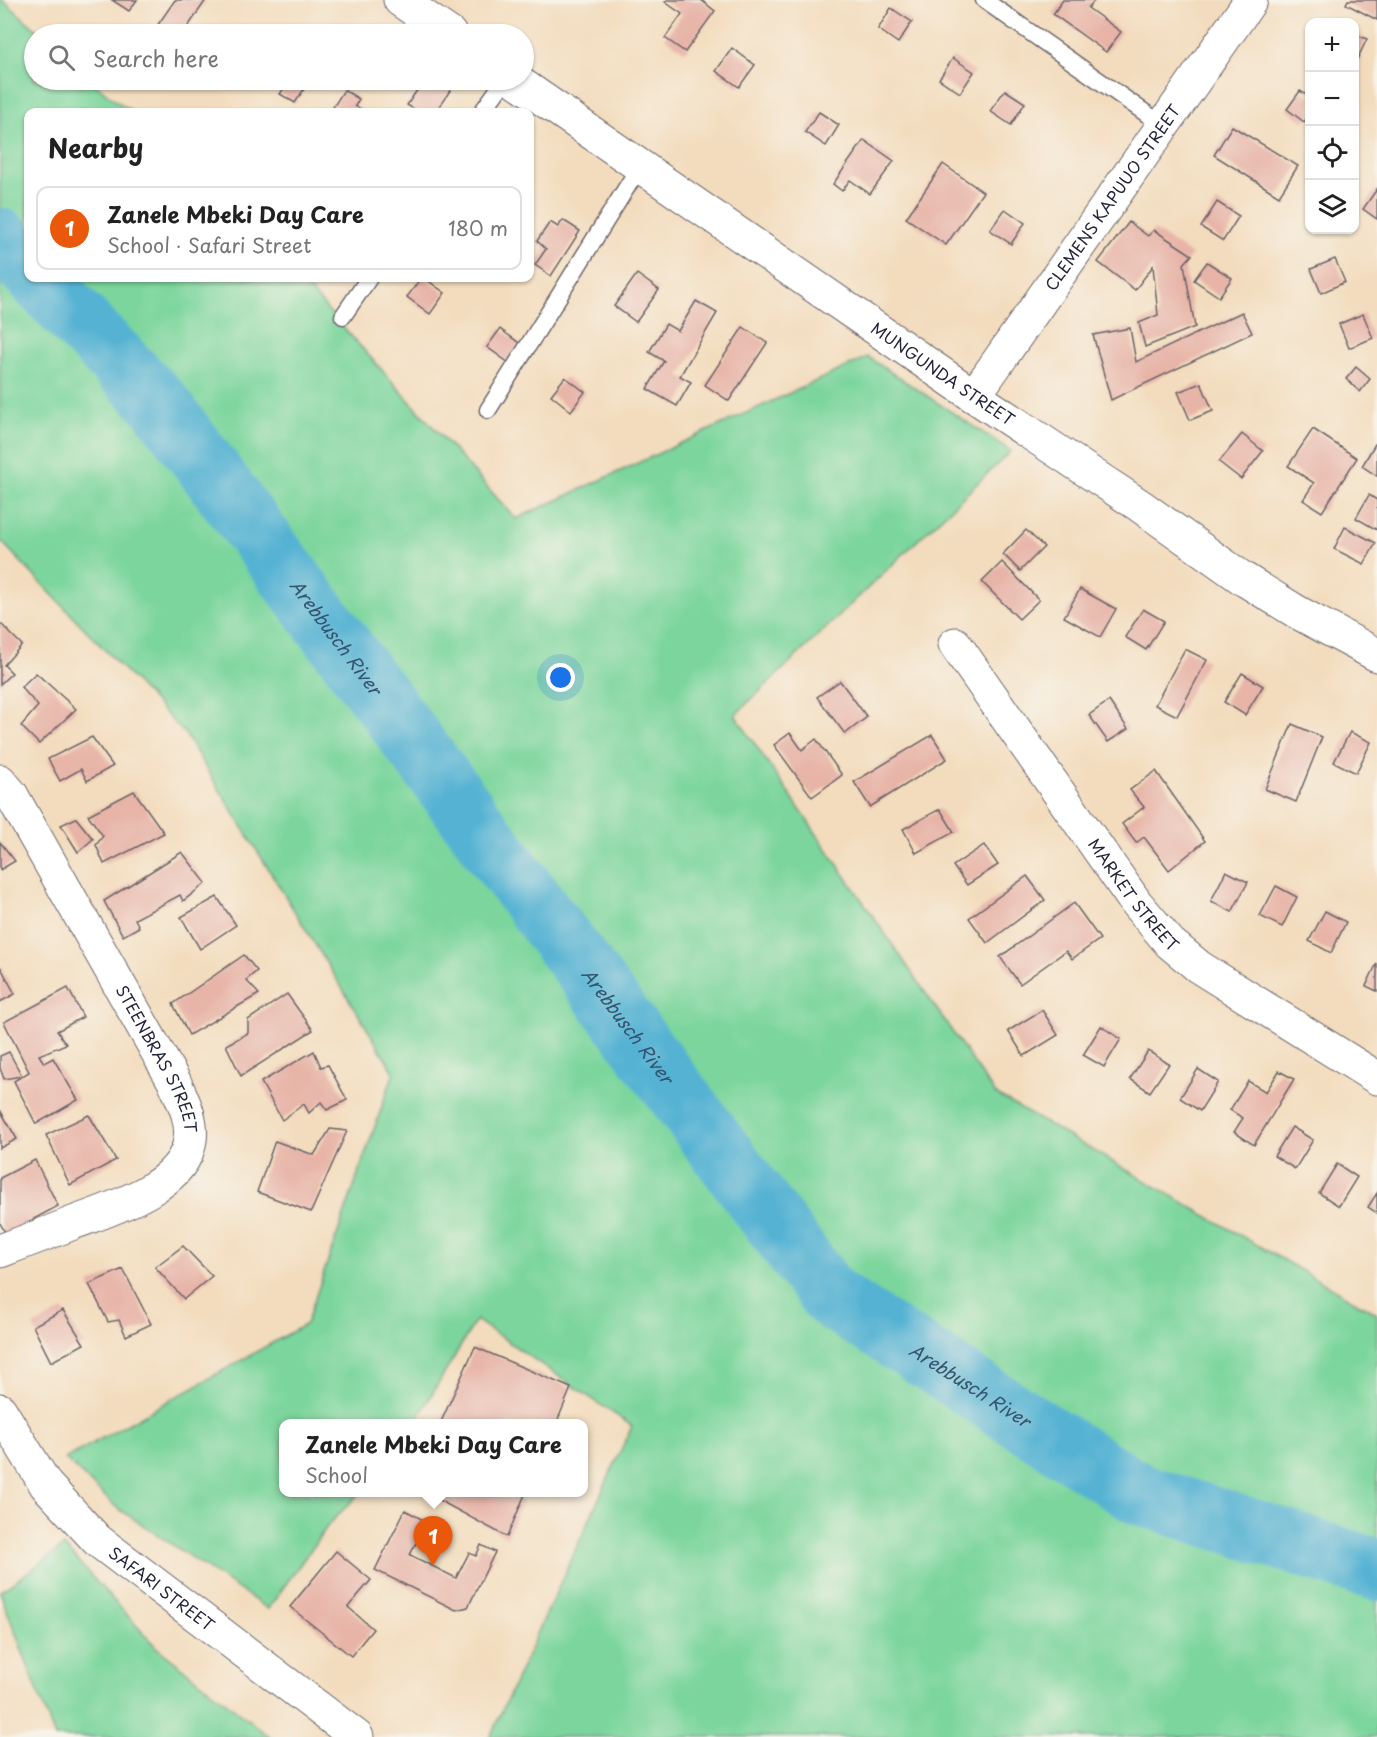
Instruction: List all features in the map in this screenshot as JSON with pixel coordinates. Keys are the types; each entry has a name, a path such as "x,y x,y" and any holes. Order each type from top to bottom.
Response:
{"street":[{"path":"400,0 435,24"},
{"name":"CLEMENS KAPUUO STREET","path":"974,396 1251,0"},
{"name":"MUNGUNDA STREET","path":"530,90 974,396 1139,505 1242,578 1297,612 1377,655"},
{"name":"MARKET STREET","path":"955,644 1136,903 1170,943 1200,967 1377,1078"},
{"name":"STEENBRAS STREET","path":"0,781 11,795 175,1083 189,1113 190,1140 184,1160 165,1179 132,1201 0,1251"},
{"name":"SAFARI STREET","path":"0,1410 46,1485 97,1540 357,1737"}],"lane":[{"path":"984,0 1164,126"},
{"path":"485,108 498,90"},
{"path":"488,410 640,166"},
{"path":"343,316 366,282"}],"green space":[{"path":"0,0 3,0 30,24 24,24 24,90 103,90 128,108 24,108 24,264 0,239"},
{"path":"0,243 24,268 24,282 38,282 158,406 828,1299 1137,1495 1377,1572 1377,1737 490,1737 632,1426 476,1320 417,1419 279,1419 279,1497 356,1497 329,1524 268,1609 116,1507 65,1459 306,1324 394,1072 185,734 0,540"},
{"path":"41,282 303,282 516,519 868,357 1011,451 735,715 995,1094 1377,1314 1377,1570 1139,1494 830,1297 159,403"},
{"path":"64,1546 156,1647 270,1737 55,1737 0,1592"}],"building":[{"path":"112,0 137,0 129,11"},
{"path":"175,0 206,0 190,24 158,24"},
{"path":"667,0 701,0 715,11 685,52 665,38 682,14 665,2"},
{"path":"1063,0 1095,0 1088,8 1121,32 1106,52 1053,14"},
{"path":"1348,0 1377,0 1377,20 1346,4"},
{"path":"891,8 912,22 898,43 878,29"},
{"path":"1359,36 1367,39 1359,56"},
{"path":"732,48 755,65 739,87 716,71"},
{"path":"953,58 974,72 960,93 939,79"},
{"path":"283,90 303,90 295,103 280,94"},
{"path":"344,90 359,99 355,106 359,108 333,108"},
{"path":"417,90 450,90 439,108 412,108 407,105"},
{"path":"1005,90 1025,103 1011,125 990,111"},
{"path":"1300,91 1305,94 1304,122 1287,109"},
{"path":"819,112 839,125 826,146 805,132"},
{"path":"1232,126 1298,166 1279,196 1214,155"},
{"path":"864,140 894,161 870,194 850,180 842,191 833,184"},
{"path":"943,164 983,192 946,245 906,218"},
{"path":"1377,189 1377,219 1363,209"},
{"path":"1217,202 1239,216 1223,241 1201,227"},
{"path":"1005,209 1025,223 1011,244 990,230"},
{"path":"563,220 580,231 551,276 535,265 546,249 537,241 550,222 558,227"},
{"path":"1129,222 1148,236 1154,230 1192,255 1184,264 1195,327 1145,347 1139,323 1158,315 1153,266 1135,290 1098,262"},
{"path":"1335,259 1345,282 1321,293 1311,269"},
{"path":"1207,262 1232,278 1219,297 1194,280"},
{"path":"637,274 659,290 636,322 614,306"},
{"path":"418,282 430,282 445,293 430,314 407,297"},
{"path":"696,301 717,313 680,376 691,382 677,406 647,389 664,361 649,352 666,324 678,331"},
{"path":"1242,312 1252,333 1111,400 1093,335 1130,328 1136,362"},
{"path":"1363,314 1373,338 1349,348 1339,324"},
{"path":"743,327 767,343 729,401 705,385"},
{"path":"500,329 522,345 509,363 487,347"},
{"path":"1356,367 1370,379 1360,392 1346,379"},
{"path":"565,377 585,392 571,411 551,395"},
{"path":"1201,383 1213,411 1190,420 1178,392"},
{"path":"1313,429 1357,458 1322,512 1303,500 1314,483 1288,466"},
{"path":"1242,434 1263,451 1241,479 1219,462"},
{"path":"1375,444 1377,446 1377,476 1362,466"},
{"path":"1369,495 1377,500 1377,530 1356,518"},
{"path":"1345,527 1376,543 1364,564 1334,549"},
{"path":"1026,530 1044,547 1020,571 1003,554"},
{"path":"1002,562 1039,600 1019,619 982,582"},
{"path":"1080,589 1116,609 1100,637 1064,617"},
{"path":"1143,609 1164,621 1146,650 1125,637"},
{"path":"0,623 22,645 4,665 12,673 0,684"},
{"path":"1185,649 1207,660 1177,716 1155,705"},
{"path":"36,673 76,709 39,744 21,726 38,706 21,687"},
{"path":"1242,673 1263,686 1245,715 1224,702"},
{"path":"840,681 867,717 845,734 817,697"},
{"path":"1109,701 1128,729 1108,742 1089,715"},
{"path":"1292,724 1322,737 1296,802 1265,789"},
{"path":"1350,732 1371,742 1356,773 1334,762"},
{"path":"790,733 802,750 816,739 842,775 812,797 774,745"},
{"path":"932,735 947,759 870,807 854,782"},
{"path":"92,737 113,766 87,781 81,769 60,781 48,759"},
{"path":"1156,771 1205,841 1169,870 1144,837 1136,843 1122,824 1144,807 1130,790"},
{"path":"134,791 164,833 104,864 96,845 103,836 88,815"},
{"path":"940,809 954,832 916,853 903,829"},
{"path":"76,818 93,839 78,852 61,825"},
{"path":"0,842 15,861 0,870"},
{"path":"984,845 998,865 967,885 953,866"},
{"path":"182,852 206,883 183,901 180,895 135,919 139,927 123,936 104,901"},
{"path":"1226,871 1248,882 1232,912 1211,901"},
{"path":"1027,876 1045,900 987,943 969,918"},
{"path":"1276,886 1297,897 1282,927 1260,916"},
{"path":"217,897 236,925 200,949 181,917"},
{"path":"1074,903 1100,939 1072,959 1066,951 1020,984 1000,957"},
{"path":"1325,911 1346,922 1331,953 1309,941"},
{"path":"244,955 257,971 246,980 259,994 189,1035 173,1004"},
{"path":"1377,963 1377,991 1366,986"},
{"path":"0,966 15,994 0,1002"},
{"path":"68,988 83,1017 57,1031 66,1044 39,1055 44,1063 53,1058 78,1100 36,1124 14,1081 29,1072 4,1022"},
{"path":"287,994 313,1030 241,1076 226,1045 248,1033 248,1020"},
{"path":"1042,1010 1058,1035 1024,1056 1008,1031"},
{"path":"1101,1026 1121,1039 1104,1067 1083,1055"},
{"path":"314,1051 321,1067 328,1065 347,1100 327,1110 321,1102 309,1113 304,1104 282,1120 261,1082"},
{"path":"1148,1051 1169,1064 1150,1092 1130,1079"},
{"path":"9,1052 22,1076 4,1079 0,1068 0,1056"},
{"path":"1198,1069 1218,1082 1200,1111 1180,1098"},
{"path":"1279,1071 1294,1079 1254,1145 1234,1132 1243,1118 1230,1110 1248,1081 1266,1092"},
{"path":"0,1110 17,1139 0,1148"},
{"path":"89,1115 116,1160 70,1185 46,1135"},
{"path":"1292,1127 1313,1140 1295,1169 1274,1156"},
{"path":"330,1129 347,1131 311,1212 257,1192 275,1141 314,1155"},
{"path":"35,1160 58,1206 6,1234 0,1223 0,1178"},
{"path":"1337,1164 1357,1177 1339,1206 1319,1193"},
{"path":"1377,1193 1377,1213 1368,1207"},
{"path":"183,1246 212,1276 184,1299 155,1267"},
{"path":"123,1269 151,1324 126,1336 119,1320 108,1322 89,1284"},
{"path":"63,1310 84,1344 51,1362 33,1326"},
{"path":"475,1347 571,1388 558,1419 442,1419"},
{"path":"433,1497 524,1497 507,1537"},
{"path":"405,1510 427,1522 410,1555 456,1578 469,1553 476,1556 481,1545 495,1552 468,1607 456,1610 375,1570"},
{"path":"336,1551 371,1580 348,1607 373,1629 351,1656 290,1607"}],"waterway":[{"name":"Arebbusch River","path":"0,239 24,264"},
{"name":"Arebbusch River","path":"41,282 159,403 830,1297 1139,1494 1377,1570"}],"place":[{"name":"Zanele Mbeki Day Care","path":"433,1566"}]}
